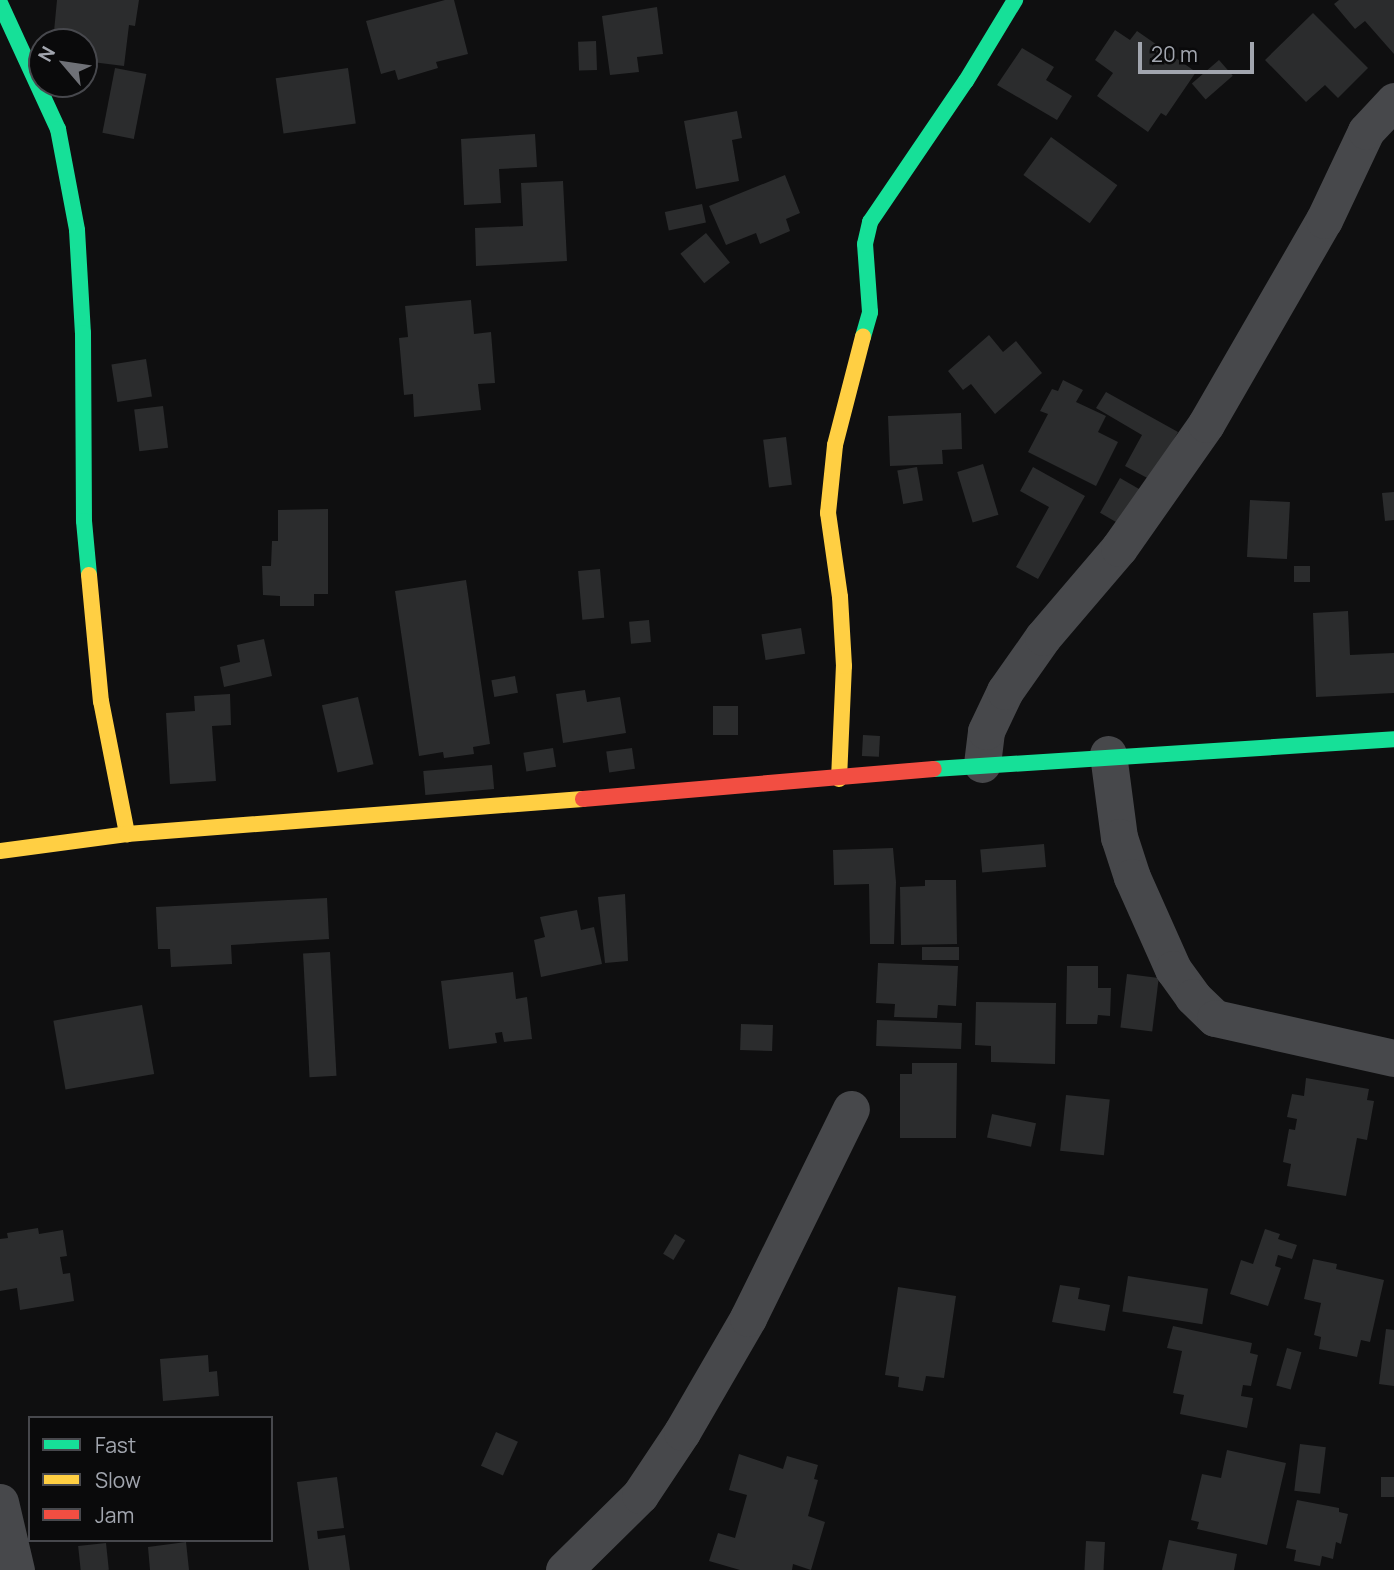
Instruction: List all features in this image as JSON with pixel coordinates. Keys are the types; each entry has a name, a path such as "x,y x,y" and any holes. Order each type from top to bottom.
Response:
{"street":[{"path":"839,779 844,666 840,597 828,513 835,445 870,312 865,244 870,222 890,189 966,81 1015,0"},
{"path":"1,9 58,129 78,230 83,334 84,521 101,701 127,834"},
{"path":"982,764 986,731 1005,691 1043,637 1119,548 1206,424 1324,220 1366,131 1394,102"},
{"path":"0,851 127,834 839,779 982,764 1108,754 1394,739"},
{"path":"1108,754 1119,837 1132,877 1173,969 1193,997 1215,1017 1394,1058"},
{"path":"564,1570 640,1495 682,1432 748,1318 851,1108"},
{"path":"0,1502 16,1570"}],"building":[{"path":"57,0 139,0 135,26 129,25 124,66 98,63 98,28 54,28"},
{"path":"454,0 468,54 436,62 438,68 398,80 395,70 381,74 366,21"},
{"path":"1339,0 1394,0 1394,54 1365,21 1355,29 1334,4"},
{"path":"657,7 663,54 637,57 639,72 610,75 602,16"},
{"path":"1313,13 1368,68 1338,98 1325,85 1306,102 1265,60"},
{"path":"1115,30 1130,40 1137,31 1196,72 1166,116 1161,113 1148,132 1097,96 1113,73 1095,60"},
{"path":"596,41 597,70 579,71 578,42"},
{"path":"1022,48 1054,67 1046,80 1072,96 1057,120 997,85"},
{"path":"1219,60 1233,76 1206,99 1192,84"},
{"path":"115,68 146,74 134,139 102,133"},
{"path":"348,68 356,123 284,134 276,78"},
{"path":"737,111 742,138 732,140 739,181 696,189 684,121"},
{"path":"535,134 537,167 499,169 501,203 464,205 461,139"},
{"path":"1051,137 1117,185 1090,223 1023,175"},
{"path":"785,175 800,213 786,219 790,231 760,244 756,233 726,245 709,206"},
{"path":"563,181 567,261 476,266 475,228 523,226 521,183"},
{"path":"702,204 706,223 669,230 665,212"},
{"path":"706,233 730,263 704,283 680,254"},
{"path":"471,300 474,334 491,332 495,383 478,384 481,410 414,417 413,394 404,395 399,338 408,337 405,306"},
{"path":"989,335 1003,352 1016,341 1042,373 995,414 971,384 963,390 948,371"},
{"path":"146,359 152,397 117,402 111,364"},
{"path":"1063,380 1083,390 1076,402 1106,416 1098,432 1118,442 1096,486 1028,452 1048,414 1040,411 1052,389 1058,391"},
{"path":"1106,392 1178,432 1151,480 1125,466 1142,435 1096,408"},
{"path":"163,406 168,448 139,451 134,410"},
{"path":"961,413 962,449 942,450 943,464 890,466 888,416"},
{"path":"786,437 792,485 769,487 763,440"},
{"path":"983,464 998,515 973,523 957,472"},
{"path":"917,467 923,500 903,504 897,470"},
{"path":"1033,467 1085,496 1038,579 1016,567 1049,507 1020,491"},
{"path":"1120,478 1144,492 1124,527 1100,513"},
{"path":"1394,492 1394,520 1385,521 1382,493"},
{"path":"1250,500 1290,502 1287,559 1247,557"},
{"path":"328,509 328,594 314,594 314,606 280,606 280,596 263,595 262,566 271,566 272,541 278,541 278,510"},
{"path":"1294,566 1310,566 1310,582 1294,582"},
{"path":"600,569 604,618 582,620 578,571"},
{"path":"466,580 490,744 473,747 474,754 444,758 443,752 419,756 395,591"},
{"path":"1348,611 1350,655 1394,653 1394,693 1316,697 1313,613"},
{"path":"649,620 651,642 631,644 629,622"},
{"path":"801,628 805,654 766,660 761,634"},
{"path":"264,639 272,676 224,687 220,667 240,662 237,645"},
{"path":"515,676 518,693 494,697 491,680"},
{"path":"585,690 587,702 620,697 626,733 563,743 556,694"},
{"path":"230,694 231,725 212,726 216,781 170,784 166,713 195,711 194,696"},
{"path":"358,697 374,764 337,773 322,705"},
{"path":"713,706 738,706 738,735 713,735"},
{"path":"863,735 880,736 879,757 862,756"},
{"path":"553,748 556,767 526,771 523,753"},
{"path":"632,748 635,769 609,772 606,752"},
{"path":"492,765 494,789 425,795 423,771"},
{"path":"1044,844 1046,867 982,872 980,850"},
{"path":"893,848 896,882 894,944 870,944 869,884 834,885 833,850"},
{"path":"925,880 956,880 957,944 901,945 900,887 925,886"},
{"path":"625,894 628,961 605,963 598,897"},
{"path":"327,898 329,939 231,945 232,964 171,967 170,949 158,949 156,907"},
{"path":"577,910 581,930 594,927 602,964 541,977 534,940 545,937 540,917"},
{"path":"922,947 959,947 959,960 922,960"},
{"path":"330,952 336,1076 310,1077 303,953"},
{"path":"878,963 958,966 956,1006 938,1005 937,1018 894,1017 895,1004 876,1003"},
{"path":"1067,966 1098,966 1098,988 1111,988 1110,1016 1098,1015 1097,1024 1066,1024"},
{"path":"513,972 516,999 527,997 532,1039 504,1042 502,1032 495,1033 497,1043 449,1049 441,981"},
{"path":"1127,974 1159,978 1152,1031 1120,1028"},
{"path":"976,1002 1056,1003 1055,1064 991,1062 991,1046 975,1045"},
{"path":"142,1005 154,1074 66,1090 53,1021"},
{"path":"877,1020 962,1023 961,1049 876,1046"},
{"path":"741,1024 773,1025 772,1051 740,1050"},
{"path":"912,1063 957,1063 956,1138 900,1138 900,1074 912,1074"},
{"path":"1306,1078 1369,1089 1367,1100 1374,1101 1367,1140 1357,1138 1346,1196 1287,1186 1291,1164 1283,1162 1289,1129 1295,1130 1297,1119 1287,1117 1292,1094 1304,1096"},
{"path":"1066,1095 1110,1100 1104,1155 1060,1151"},
{"path":"992,1114 1036,1123 1031,1147 987,1137"},
{"path":"38,1228 39,1234 63,1230 67,1256 60,1257 63,1274 70,1273 74,1301 20,1310 17,1288 0,1291 0,1239 8,1238 7,1233"},
{"path":"1265,1229 1280,1234 1278,1239 1297,1245 1292,1259 1278,1255 1275,1266 1281,1268 1268,1306 1230,1294 1241,1260 1253,1264"},
{"path":"675,1234 685,1240 673,1260 663,1254"},
{"path":"1313,1259 1337,1264 1336,1269 1384,1280 1370,1342 1361,1340 1357,1357 1319,1349 1321,1337 1314,1335 1321,1303 1304,1299"},
{"path":"1128,1276 1208,1289 1202,1324 1122,1312"},
{"path":"1060,1285 1080,1288 1078,1299 1110,1305 1105,1331 1052,1322"},
{"path":"898,1287 956,1296 944,1378 926,1376 923,1391 898,1387 899,1377 885,1375"},
{"path":"1173,1326 1252,1343 1250,1353 1258,1355 1251,1386 1243,1385 1241,1396 1253,1398 1247,1428 1180,1414 1184,1395 1173,1393 1182,1351 1167,1348"},
{"path":"1386,1329 1394,1330 1394,1386 1379,1384"},
{"path":"1287,1348 1301,1352 1291,1390 1276,1385"},
{"path":"208,1355 209,1372 217,1371 219,1396 163,1401 160,1359"},
{"path":"496,1432 518,1442 503,1476 481,1466"},
{"path":"1300,1444 1326,1447 1320,1494 1294,1491"},
{"path":"1227,1450 1286,1463 1267,1545 1197,1529 1199,1522 1191,1520 1202,1474 1221,1478"},
{"path":"739,1454 783,1469 787,1456 818,1465 814,1479 818,1480 808,1516 825,1522 811,1570 793,1564 792,1570 740,1570 709,1561 718,1533 735,1538 747,1495 729,1490"},
{"path":"337,1477 344,1528 317,1531 318,1539 345,1535 350,1570 309,1570 297,1482"},
{"path":"1381,1477 1394,1477 1394,1497 1381,1497"},
{"path":"1297,1500 1339,1508 1339,1512 1348,1514 1341,1544 1336,1542 1333,1559 1322,1556 1320,1566 1294,1561 1296,1550 1286,1548"},
{"path":"1169,1540 1237,1554 1234,1570 1162,1570"},
{"path":"1086,1541 1105,1542 1104,1570 1084,1570"},
{"path":"186,1542 189,1570 150,1570 148,1547"},
{"path":"106,1543 109,1570 81,1570 78,1546"}],"traffic: fast":[{"path":"863,337 870,312 865,244 870,222 966,81 1015,0"},
{"path":"0,3 58,129 77,230 83,333 84,521 89,575"},
{"path":"934,769 1394,739"}],"traffic: slow":[{"path":"839,779 844,666 840,597 828,513 835,445 863,337"},
{"path":"89,575 101,701 127,834"},
{"path":"0,851 127,834 583,799"}],"traffic: jam":[{"path":"583,799 934,769"}]}
